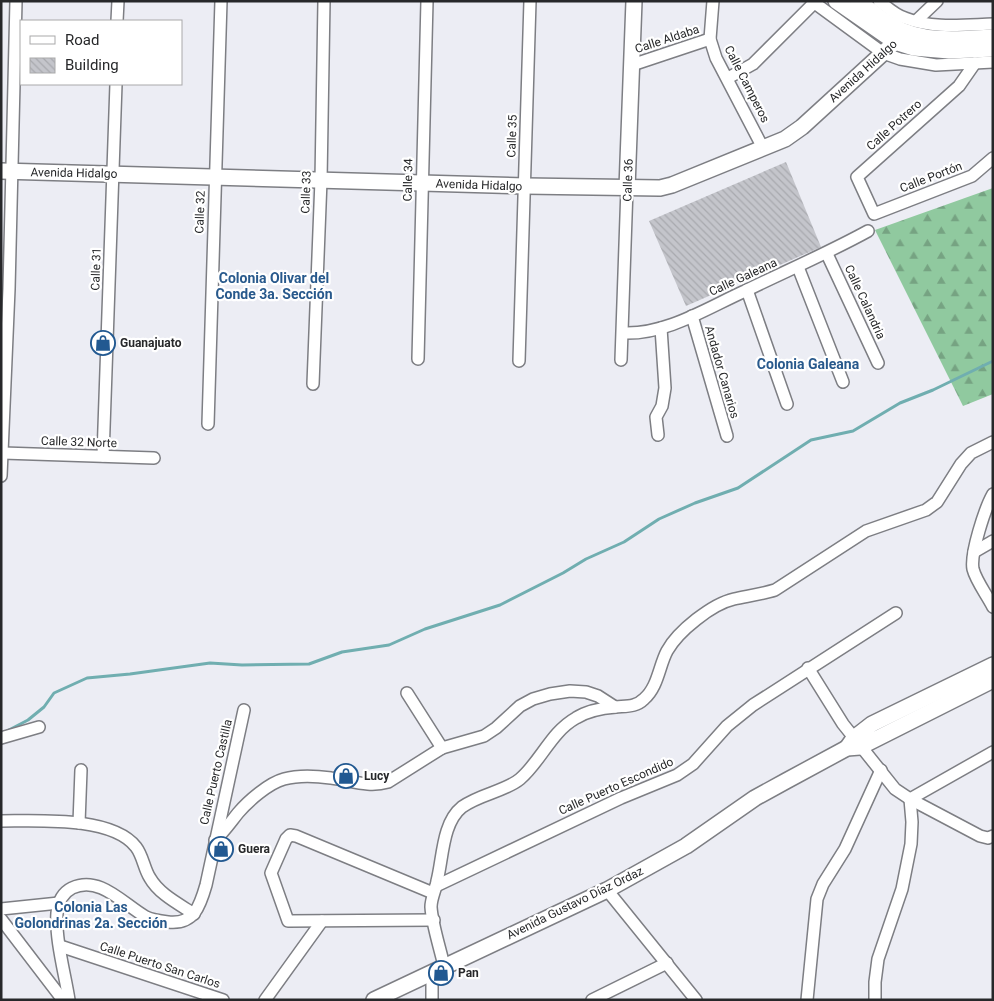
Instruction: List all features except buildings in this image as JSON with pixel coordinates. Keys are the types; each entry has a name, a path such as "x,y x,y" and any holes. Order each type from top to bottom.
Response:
{"street":[{"path":"1,476 3,453 7,171 16,1"},
{"path":"117,20 118,1"},
{"name":"Calle 32","path":"208,424 221,1"},
{"name":"Calle 33","path":"313,384 324,1"},
{"name":"Calle 34","path":"418,359 427,1"},
{"name":"Calle 35","path":"519,361 530,1"},
{"name":"Calle 36","path":"621,360 634,1"},
{"name":"Calle Camperos","path":"713,1 710,40 716,58 763,148"},
{"path":"836,1 919,37 938,39 993,37"},
{"path":"858,1 892,26 905,32 932,25 993,24"},
{"path":"879,1 904,18 905,32 914,48 933,51 993,49"},
{"path":"905,32 937,1"},
{"path":"728,78 753,64 813,2 883,53 915,62 936,65 993,62"},
{"name":"Avenida Hidalgo","path":"7,171 525,186 660,188 672,186 785,139 802,127 905,32"},
{"name":"Calle Aldaba","path":"632,65 710,40"},
{"name":"Calle Potrero","path":"874,214 856,177 959,86 975,63"},
{"name":"Calle 31","path":"103,456 116,85"},
{"name":"Calle Portón","path":"874,214 972,176 993,158"},
{"name":"Calle Galeana","path":"623,333 634,334 661,328 692,316 827,254 868,231"},
{"name":"Calle Calandria","path":"827,254 878,363"},
{"path":"798,268 843,382"},
{"path":"746,290 787,404"},
{"name":"Andador Canarios","path":"692,316 727,436"},
{"path":"658,435 656,417 662,406 665,388 661,328"},
{"path":"432,1000 438,969 431,906 445,839 450,823 460,808 479,796 520,780 564,725 578,717 615,707 633,706 645,699 653,687 666,653 674,640 711,608 733,599 759,595 775,590 866,531 926,510 937,502 971,452 993,442"},
{"name":"Calle 32 Norte","path":"3,453 154,458"},
{"path":"993,494 984,515 972,562 973,571 993,606"},
{"path":"974,552 993,541"},
{"name":"Calle Puerto Escondido","path":"435,889 604,806 677,775 693,764 727,726 753,705 896,613"},
{"name":"Avenida Gustavo Díaz Ordaz","path":"854,744 872,724 993,665"},
{"path":"808,668 854,744 881,770 895,788 910,799 980,836 988,838 993,836"},
{"name":"Avenida Gustavo Díaz Ordaz","path":"374,1000 607,890 686,846 755,798 854,744 993,680"},
{"path":"215,840 226,830 238,813 260,792 283,779 303,777 330,778 362,784 388,782 442,748 484,736 496,728 520,706 533,699 550,694 570,691 586,692 598,696 615,707"},
{"path":"407,693 442,748"},
{"name":"Calle Puerto Castilla","path":"194,914 202,900 206,885 244,710"},
{"path":"1,738 39,727"},
{"path":"910,799 993,752"},
{"path":"79,823 81,770"},
{"path":"808,1000 817,899 823,884 845,849 881,770"},
{"path":"875,1000 878,959 902,889 911,844 910,799"},
{"path":"1,821 79,823 106,829 127,838 137,848 150,878 173,901 194,914 186,921 175,923 159,921 147,918 93,884 81,884 70,889 59,902 57,914 69,1000"},
{"path":"434,920 288,921 271,873 286,838 290,835 435,889"},
{"path":"607,890 696,1000"},
{"path":"1,909 59,902"},
{"path":"1,919 63,1000"},
{"path":"265,1000 322,921"},
{"name":"Calle Puerto San Carlos","path":"60,946 223,1000"},
{"path":"592,1000 667,964"}],"green space":[{"path":"993,188 993,394 963,406 875,230"}],"waterway":[{"path":"7,731 28,720 44,707 54,693 87,678 210,663 242,665 309,664 342,652 389,645 425,629 500,605 586,559 624,542 659,519 695,503 738,488 811,440 853,431 900,403 933,390 993,361"}],"place":[{"name":"Guanajuato","path":"103,343"},
{"name":"Lucy","path":"346,776"},
{"name":"Guera","path":"221,849"},
{"name":"Pan","path":"441,973"}],"district":[{"name":"Colonia Olivar del Conde 3a. Sección","path":"274,286"},
{"name":"Colonia Galeana","path":"808,364"},
{"name":"Colonia Las Golondrinas 2a. Sección","path":"91,916"}]}
